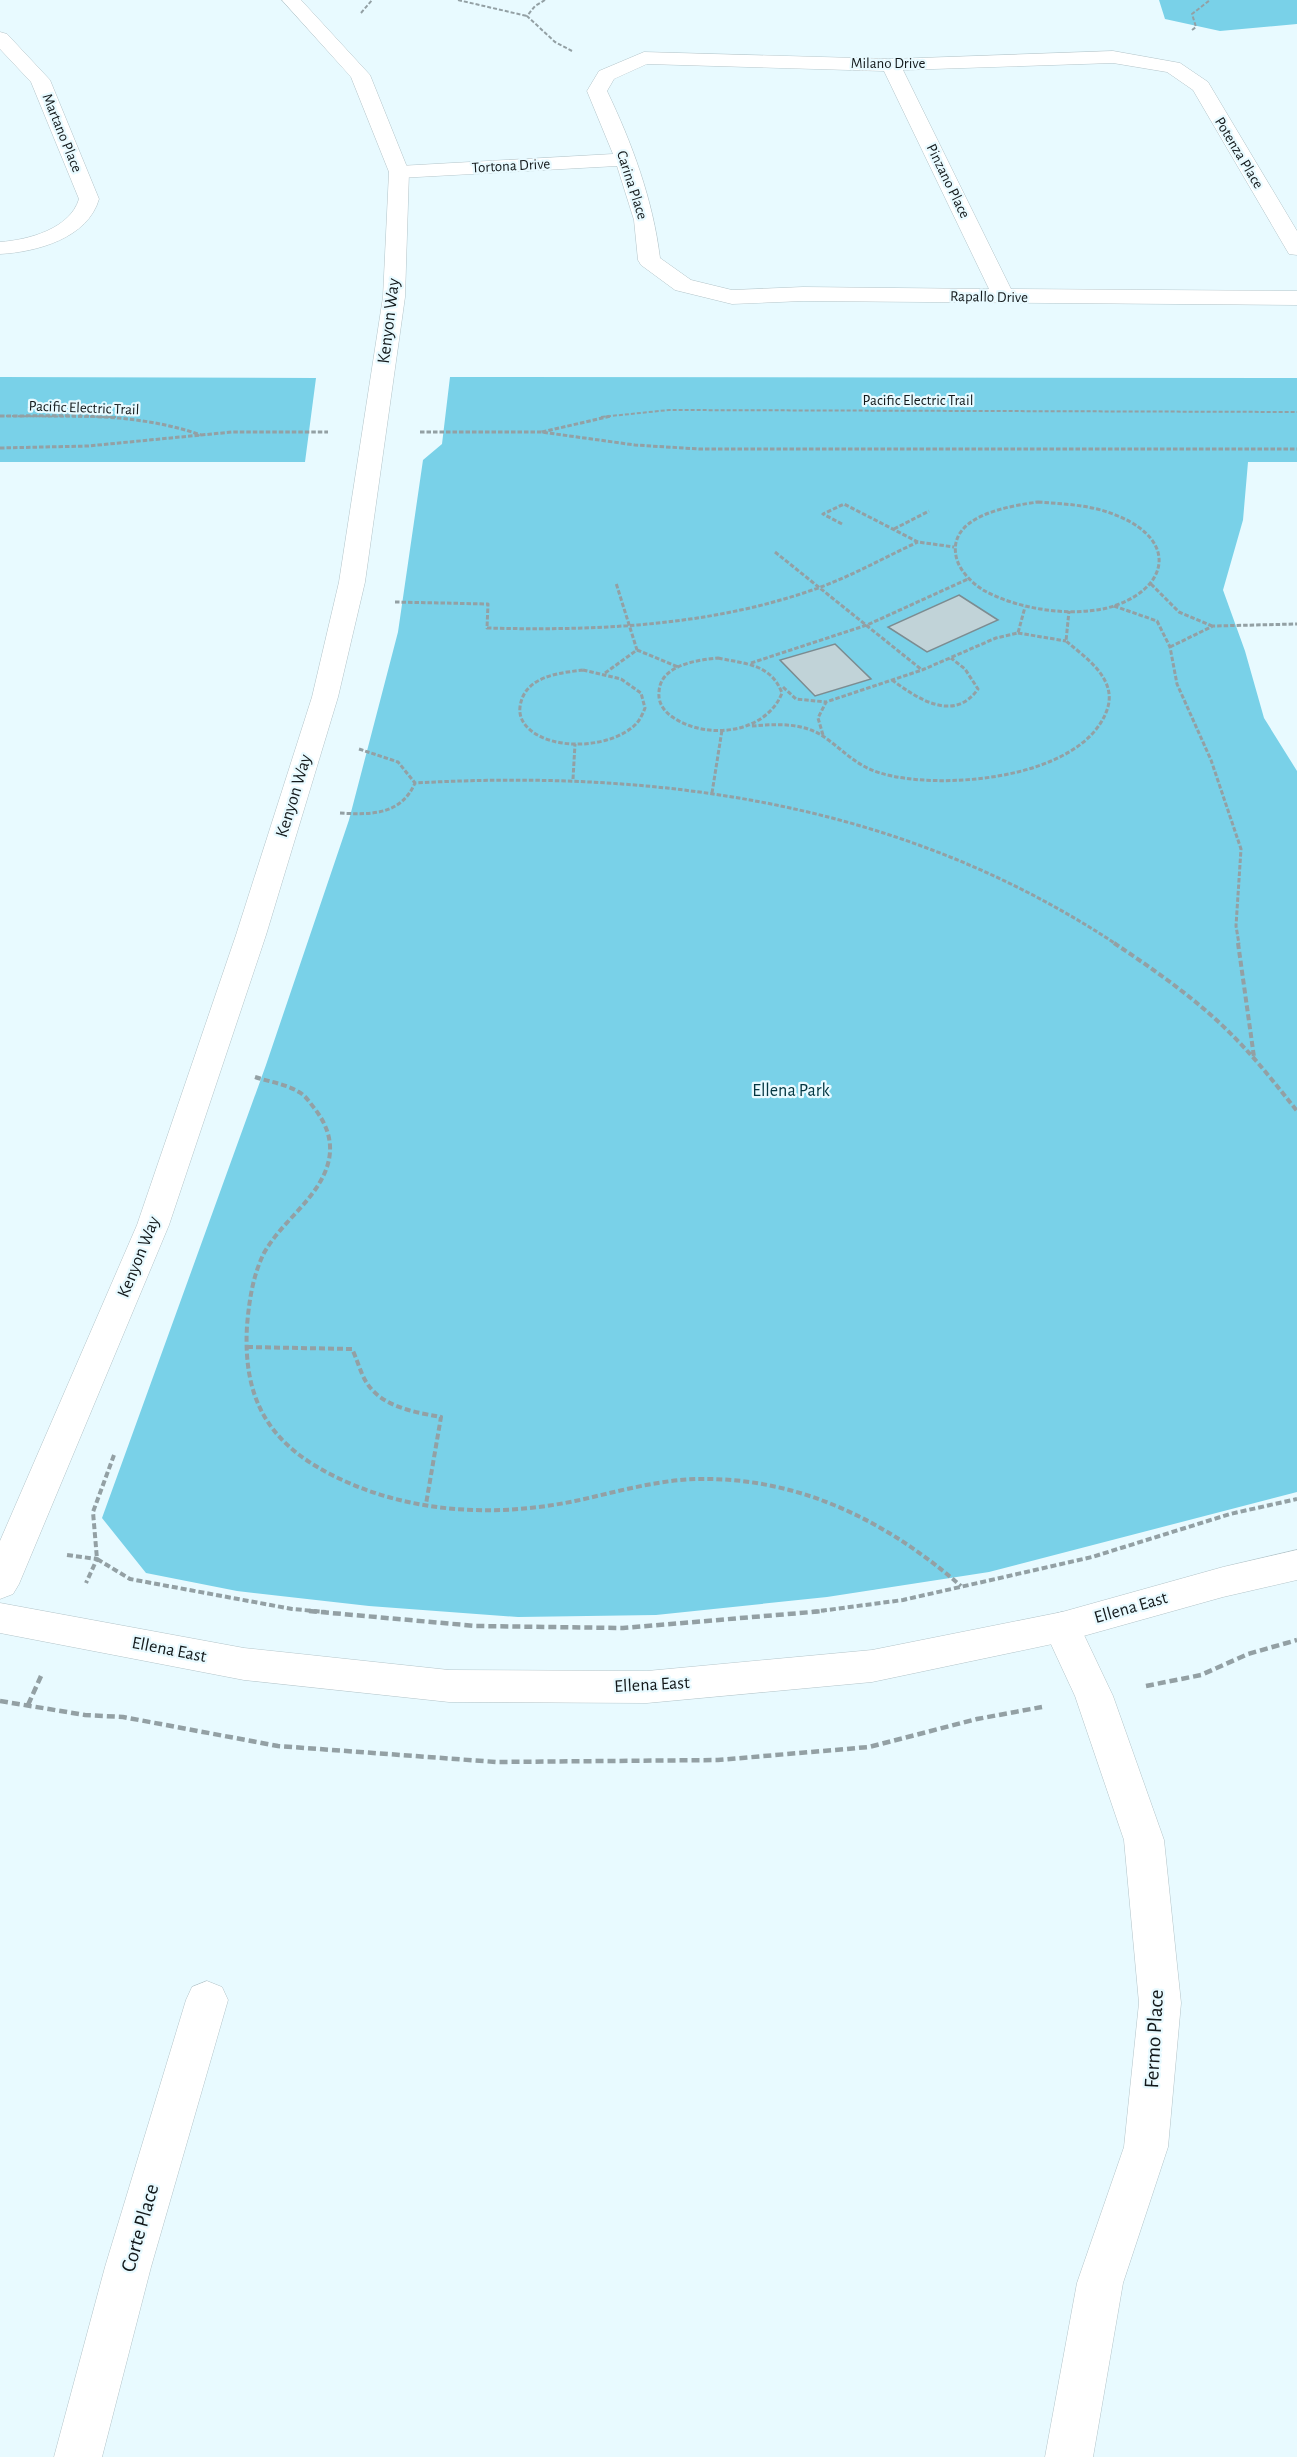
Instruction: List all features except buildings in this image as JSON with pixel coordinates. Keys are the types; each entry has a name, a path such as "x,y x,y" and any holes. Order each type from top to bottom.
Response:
{"street":[{"name":"Kenyon Way","path":"0,1584 153,1225 251,936 325,697 352,582 394,297 399,172 360,75 291,0"},
{"name":"Martano Place","path":"0,38 40,80 89,199 84,215 61,231 11,248 0,248"},
{"name":"Milano Drive","path":"606,75 644,58 891,65 1113,57 1173,67"},
{"name":"Pinzano Place","path":"891,65 1004,297"},
{"name":"Potenza Place","path":"1173,67 1202,86 1219,120 1297,249"},
{"name":"Carina Place","path":"606,75 597,91 611,120 645,220 648,260 683,285"},
{"name":"Tortona Drive","path":"399,172 623,160"},
{"name":"Rapallo Drive","path":"683,285 732,297 803,294 1297,298"},
{"name":"Ellena East","path":"0,1618 244,1664 449,1686 647,1687 872,1666 1062,1627 1223,1582 1297,1565"},
{"name":"Fermo Place","path":"1062,1627 1094,1696 1144,1840 1160,2003 1146,2147 1100,2283 1069,2457"},
{"name":"Corte Place","path":"78,2457 128,2267 207,2000"}],"path":[{"path":"458,0 527,16"},
{"name":"Pacific Electric Trail","path":"542,432 564,424 618,414 669,410 1297,412"},
{"name":"Pacific Electric Trail","path":"0,416 141,418 186,428 202,435"},
{"name":"Pacific Electric Trail","path":"0,448 61,448 202,435 301,432"},
{"name":"Pacific Electric Trail","path":"418,432 542,432 635,445 699,449 1297,449"},
{"path":"1038,502 1072,503 1104,511 1131,523 1151,538 1160,556 1158,574 1146,590 1113,605 1069,611 1025,607 995,597 968,579 957,565 954,547 962,530 981,516 1007,507 1038,502"},
{"path":"842,524 823,514 844,504 918,542 954,547"},
{"path":"893,530 929,511"},
{"path":"391,602 488,604 487,628 555,630 627,626 726,613 818,588 918,542"},
{"path":"775,552 922,670"},
{"path":"750,663 867,626 968,579"},
{"path":"615,583 627,626 637,650 678,667"},
{"path":"1151,584 1179,612 1213,626 1297,624"},
{"path":"1113,605 1156,621 1170,647 1177,684 1215,770 1241,849 1236,926 1254,1058"},
{"path":"1018,633 1025,607"},
{"path":"1066,641 1069,611"},
{"path":"1170,647 1213,626"},
{"path":"1018,633 1066,641 1099,670 1108,683 1111,700 1092,733 1073,748 1046,761 989,779 909,782 860,766 822,735 780,724 723,730 693,727 664,711 657,700 657,687 664,676 696,660 718,658 750,663 773,675 790,698 806,702 825,702 922,670 996,638 1018,633"},
{"path":"605,673 637,650"},
{"path":"891,680 917,698 931,704 964,704 975,696 978,689 965,669 951,658"},
{"path":"583,670 605,673 624,679 638,689 645,701 646,712 639,724 627,733 611,740 575,744 552,740 535,733 524,724 518,713 519,700 527,688 542,678 583,670"},
{"path":"753,726 779,709 784,698 782,687"},
{"path":"822,735 818,710 825,702"},
{"path":"712,793 723,730"},
{"path":"355,759 361,737"},
{"path":"573,779 575,744"},
{"path":"358,749 398,762 414,783"},
{"path":"414,783 573,779 712,793 824,816 894,836 960,860 1082,921 1142,960 1223,1026 1254,1058 1297,1112"},
{"path":"342,802 338,813 368,814 388,810 407,799 414,783"},
{"path":"250,1075 302,1093 329,1125 333,1155 320,1183 282,1226 260,1262 248,1305 247,1375 257,1403 280,1438 316,1467 356,1488 426,1504 474,1510 519,1510 663,1481 716,1479 761,1483 831,1502 882,1526 938,1563 961,1587"},
{"path":"247,1347 352,1349 366,1382 381,1396 418,1414 441,1417 426,1504"},
{"path":"117,1445 93,1512 97,1559 130,1579 291,1610 476,1626 623,1628 783,1616 903,1600 1092,1557 1230,1514 1297,1499"}],"green space":[{"path":"1159,0 1297,0 1297,24 1220,31 1165,19"},
{"path":"0,377 316,378 305,462 0,462"},
{"name":"Ellena Park","path":"450,377 1297,378 1297,462 1248,462 1243,520 1223,590 1245,651 1264,718 1297,771 1297,1492 989,1572 827,1597 656,1615 518,1617 369,1606 237,1591 146,1573 102,1518 266,1065 349,820 398,632 423,460 442,444"}]}
